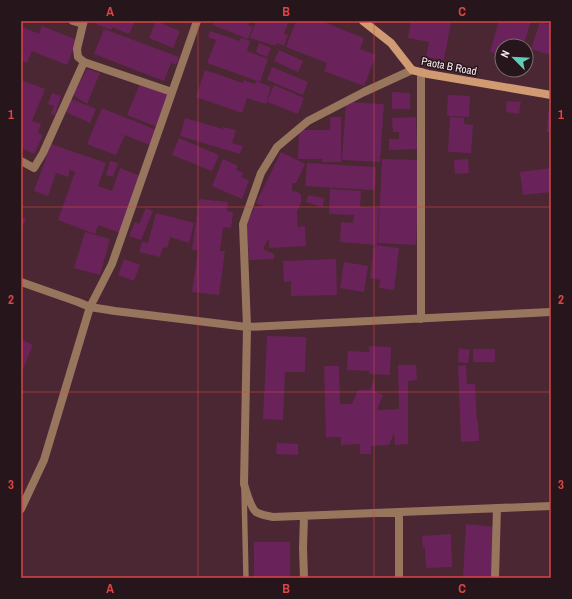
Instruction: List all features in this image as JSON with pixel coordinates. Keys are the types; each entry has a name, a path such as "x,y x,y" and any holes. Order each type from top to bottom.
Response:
{"street":[{"path":"73,21 83,22 77,49 78,56 84,62 172,92"},
{"path":"21,509 44,460 90,307 112,264 197,21"},
{"name":"Paota B Road","path":"363,21 391,43 412,70 551,94"},
{"path":"21,161 34,168 43,153 84,62"},
{"path":"412,70 364,92 308,121 277,147 261,173 242,224 247,326 244,484 248,497 256,512 265,516 273,517 551,506"},
{"path":"421,72 421,319"},
{"path":"21,282 90,307 247,326 551,312"},
{"path":"495,578 497,508"},
{"path":"399,512 400,578"},
{"path":"304,516 304,578"}],"lane":[{"path":"244,484 246,578"}],"building":[{"path":"95,21 135,21 129,34 112,27 111,30 94,23"},
{"path":"156,21 180,31 173,48 149,38"},
{"path":"214,21 250,21 248,25 253,27 248,39 213,25"},
{"path":"256,21 289,21 284,34 288,35 284,46 277,43 276,46 250,38"},
{"path":"296,21 321,21 364,38 360,49 376,55 364,86 324,71 327,63 286,47"},
{"path":"411,21 451,21 444,60 426,57 429,42 408,38"},
{"path":"499,21 531,21 526,38 494,38"},
{"path":"540,22 551,25 551,55 534,50 534,40"},
{"path":"21,26 39,34 42,26 77,40 67,65 32,51 27,63 21,60"},
{"path":"104,29 179,57 176,65 171,63 164,81 94,54"},
{"path":"210,31 240,41 241,38 250,41 247,51 268,59 260,82 207,63 216,40 208,37"},
{"path":"494,38 494,53 490,52"},
{"path":"259,43 271,48 267,57 256,52"},
{"path":"279,50 303,61 298,72 274,61"},
{"path":"272,67 308,82 303,95 267,80"},
{"path":"87,69 100,73 87,104 73,95"},
{"path":"205,70 243,83 244,80 255,84 256,81 271,87 266,104 247,98 242,113 196,97"},
{"path":"21,80 45,89 32,121 41,124 38,133 43,135 34,154 21,148"},
{"path":"141,81 171,93 157,127 127,115"},
{"path":"274,85 304,98 298,114 267,102"},
{"path":"392,92 410,93 410,109 392,109"},
{"path":"52,93 61,96 55,115 51,114 54,106 48,104"},
{"path":"448,95 470,96 469,117 447,116"},
{"path":"71,99 96,109 90,123 66,112"},
{"path":"507,101 521,102 519,114 506,112"},
{"path":"346,102 384,104 380,162 342,160"},
{"path":"102,108 156,130 150,145 125,135 116,155 87,144"},
{"path":"548,112 551,112 551,132 547,132"},
{"path":"330,117 341,117 341,162 322,162 322,159 298,159 299,130 330,130"},
{"path":"416,117 417,149 389,150 389,139 399,139 399,132 393,132 392,118"},
{"path":"450,117 464,118 464,124 473,125 471,153 448,152"},
{"path":"185,118 223,129 223,127 236,130 232,143 243,146 240,154 180,136"},
{"path":"179,138 219,155 212,171 172,155"},
{"path":"51,144 106,163 98,186 112,191 120,168 140,176 120,233 98,225 95,234 58,220 75,172 70,170 68,177 56,173 48,196 34,191"},
{"path":"281,152 305,164 296,183 292,183 292,191 301,195 301,203 297,212 298,227 305,226 306,246 269,248 269,238 263,249 274,254 274,259 249,260 247,223 255,207 263,206 256,203"},
{"path":"223,159 238,166 236,170 243,173 241,177 249,180 242,199 212,186"},
{"path":"382,159 420,160 416,245 378,243"},
{"path":"468,159 469,173 455,174 454,160"},
{"path":"110,161 118,163 113,177 106,175"},
{"path":"307,163 376,167 375,190 305,186"},
{"path":"551,168 551,192 523,195 520,172"},
{"path":"330,189 361,191 360,207 379,208 377,245 340,242 341,222 353,223 354,215 329,214"},
{"path":"308,195 324,198 323,207 306,202"},
{"path":"199,199 228,202 227,211 233,212 231,228 223,227 220,251 225,251 219,295 192,292 198,250 192,250"},
{"path":"146,208 153,211 141,240 129,236 135,222 139,224"},
{"path":"156,213 194,223 189,243 170,237 167,248 163,247 160,257 139,252 142,242 148,243"},
{"path":"21,217 26,219 21,230"},
{"path":"85,232 110,239 100,275 74,268"},
{"path":"374,245 399,248 394,290 379,288 380,280 370,278"},
{"path":"124,259 140,265 134,281 118,275"},
{"path":"336,259 337,295 291,296 291,281 284,282 283,261"},
{"path":"344,262 368,266 364,292 340,288"},
{"path":"267,336 306,337 305,372 285,372 283,420 263,419"},
{"path":"21,339 33,345 22,371 21,371"},
{"path":"369,346 391,347 390,375 369,374 369,371 347,370 348,351 369,352"},
{"path":"459,348 470,350 468,363 458,362"},
{"path":"473,349 495,349 495,362 473,362"},
{"path":"398,365 416,365 417,380 408,381 408,444 395,445 394,433 389,445 371,446 371,454 360,454 360,444 341,445 341,437 326,437 324,366 339,366 340,404 352,404 358,390 370,390 374,379 375,392 383,395 377,410 399,409"},
{"path":"466,365 467,384 475,384 479,441 461,442 458,366"},
{"path":"277,443 298,444 298,455 276,454"},
{"path":"466,524 495,527 492,578 463,578"},
{"path":"451,534 452,567 426,568 425,547 423,548 422,536"},
{"path":"254,542 290,542 290,578 254,578"},
{"path":"455,576 455,578 429,578 429,577"}]}
